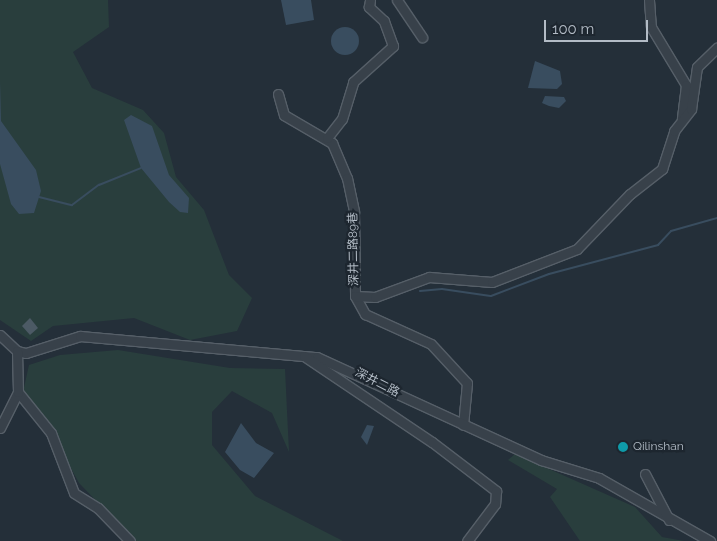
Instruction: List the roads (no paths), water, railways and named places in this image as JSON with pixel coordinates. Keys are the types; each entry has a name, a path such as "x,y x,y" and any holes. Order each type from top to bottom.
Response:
{"street":[{"path":"396,0 422,37"},
{"path":"355,296 375,297 429,277 492,282 563,257 592,237 630,194 662,169 682,119 686,84 651,27 650,0"},
{"path":"278,94 284,115 328,138 342,119 353,82 393,46 384,21 368,1"},
{"path":"682,119 691,110 697,67 717,48"},
{"name":"深井二路89巷","path":"328,138 347,178 354,212 355,296 365,314 431,344 467,383 463,425"},
{"path":"0,335 17,351 18,392 0,428"},
{"name":"深井二路","path":"17,351 26,353 80,336 304,356 338,363 463,425 541,460 599,478 670,522 710,541"},
{"path":"304,356 432,442 496,491 496,504 467,541"},
{"path":"18,392 51,434 74,493 98,508 130,541"},
{"path":"645,474 670,522"}],"water":[{"path":"281,0 311,0 314,20 286,25"},
{"path":"345,27 355,31 359,41 355,51 345,55 335,51 331,41 335,31"},
{"path":"535,61 560,71 562,84 557,89 528,88"},
{"path":"0,81 1,121 36,170 41,191 34,213 19,214 11,204 0,164"},
{"path":"545,96 564,97 566,101 559,108 549,106 542,103"},
{"path":"131,115 152,126 169,175 189,198 188,213 180,212 169,202 141,168 124,120"},
{"path":"241,423 256,443 274,453 254,478 240,470 225,452"},
{"path":"367,425 374,426 367,445 361,437"}],"waterway":[{"path":"39,197 72,205 99,185 141,168"},
{"path":"420,291 442,289 491,296 549,274 658,245 671,231 717,218"}],"place":[{"name":"Qilinshan","path":"623,447"}]}
